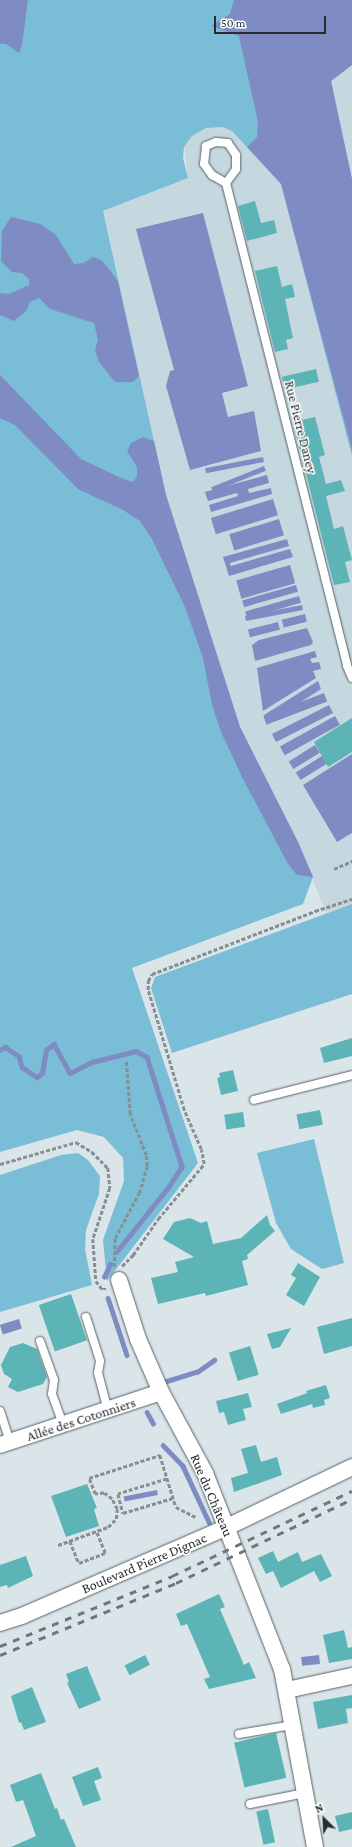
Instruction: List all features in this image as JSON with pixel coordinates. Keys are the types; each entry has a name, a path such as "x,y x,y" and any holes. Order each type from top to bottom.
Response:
{"street":[{"name":"Rue du Château","path":"119,1280 138,1339 161,1392 206,1473 262,1615 287,1690 304,1793 315,1847"},
{"name":"Allée des Cotonniers","path":"5,1443 161,1392"},
{"name":"Boulevard Pierre Dignac","path":"0,1623 24,1615 227,1527 352,1467"},
{"path":"287,1690 352,1676"}],"lane":[{"path":"216,142 228,143 236,155 236,169 226,183 212,174 204,164 206,146 216,142"},
{"name":"Rue Pierre Daney","path":"226,183 347,666 352,678"},
{"path":"254,1100 352,1075"},
{"path":"86,1317 100,1362 98,1373 108,1410"},
{"path":"40,1341 54,1380 52,1394 63,1425"},
{"path":"0,1411 5,1443"},
{"path":"239,1734 293,1725"},
{"path":"250,1804 304,1793"}],"path":[{"path":"334,869 352,862"},
{"path":"0,1164 71,1142 80,1143 92,1152 108,1168 110,1176 107,1200 93,1240 96,1280 102,1289 110,1290 119,1280 122,1265 133,1255 158,1219 204,1164 200,1149 184,1110 148,990 148,982 152,974 315,911 352,899"},
{"path":"119,1280 113,1263 113,1243 119,1227 139,1193 147,1166 146,1155 130,1114 126,1060"},
{"path":"58,1545 108,1527 116,1519 117,1509 112,1499 104,1493 95,1494 89,1478 160,1455 176,1507 196,1517"},
{"path":"167,1479 118,1494 124,1513 173,1498"},
{"path":"70,1541 79,1563 105,1553 96,1531"}],"shaded area":[{"path":"0,0 352,0 352,65 331,81 352,179 352,456 281,184 232,131 223,127 206,128 192,136 184,147 183,158 188,178 103,211 166,495 240,727 298,842 313,877 303,904 132,968 198,1163 107,1281 103,1240 124,1181 123,1158 104,1137 77,1130 0,1152"},
{"path":"0,0 28,0 22,45 19,53 6,44 0,44"},
{"path":"234,0 352,0 352,65 331,81 352,179 352,450 281,184 247,147 257,137 258,122 239,36 211,26 230,14"},
{"path":"352,65 352,179 331,81"},
{"path":"223,127 232,130 281,184 352,450 352,904 326,913 298,842 240,727 166,495 103,211 188,178 184,147 192,136 206,128"},
{"path":"203,213 248,386 222,393 228,417 254,411 261,451 190,470 166,386 170,371 174,370 136,229"},
{"path":"11,217 40,224 56,235 74,264 84,263 93,257 101,260 110,270 118,282 139,376 133,382 115,382 99,362 95,350 98,340 94,323 50,309 39,298 30,302 26,311 14,321 0,315 0,293 9,294 29,285 29,279 22,273 12,272 1,261 2,231"},
{"path":"0,375 81,459 121,478 133,482 137,476 137,467 127,451 131,443 143,437 154,441 166,495 240,727 298,842 313,877 297,875 288,864 243,779 221,732 212,705 203,658 185,607 152,539 140,521 123,510 78,489 15,425 0,418"},
{"path":"263,457 264,462 206,473 205,468"},
{"path":"264,466 266,471 213,492 211,487"},
{"path":"267,475 269,483 248,489 249,493 271,488 272,494 211,512 209,505 238,496 237,493 208,501 205,492"},
{"path":"273,499 278,515 216,534 211,518"},
{"path":"279,519 284,535 234,550 229,534"},
{"path":"287,539 289,546 230,563 231,566 290,549 293,557 229,576 223,557"},
{"path":"290,565 295,583 241,599 236,580"},
{"path":"296,585 298,592 244,607 242,600"},
{"path":"299,596 301,603 247,618 245,611"},
{"path":"302,605 303,610 246,621 245,616"},
{"path":"305,614 307,622 284,628 282,620"},
{"path":"278,622 280,630 250,637 248,629"},
{"path":"307,628 313,642 311,645 255,661 252,645 259,640"},
{"path":"315,651 317,657 310,659 312,663 319,662 321,669 313,671 316,678 263,711 257,668"},
{"path":"318,681 321,689 267,724 264,715"},
{"path":"324,693 327,701 267,725 263,716"},
{"path":"329,705 333,713 276,742 272,734"},
{"path":"335,716 340,725 285,755 280,747"},
{"path":"315,745 320,753 293,769 289,761"},
{"path":"352,754 352,833 337,842 303,785"},
{"path":"322,756 327,764 300,780 296,772"},
{"path":"352,904 352,994 172,1053 151,988 155,977"},
{"path":"314,1139 344,1263 322,1269 291,1249 276,1223 257,1153"},
{"path":"78,1153 88,1160 100,1176 99,1194 86,1230 85,1249 92,1285 0,1312 0,1175 61,1155"},
{"path":"19,1319 22,1329 3,1334 0,1325"},
{"path":"157,1490 158,1495 125,1501 124,1496"},
{"path":"319,1655 320,1664 302,1666 301,1657"}],"building":[{"path":"255,201 261,223 274,220 277,233 247,241 238,206"},
{"path":"277,266 282,287 292,284 295,297 285,299 293,338 286,340 288,349 275,352 255,271"},
{"path":"316,369 319,382 285,390 282,377"},
{"path":"315,417 325,455 319,457 326,484 341,480 345,491 326,496 334,529 343,526 352,560 345,562 350,582 334,585 293,422"},
{"path":"352,718 352,752 328,767 314,742"},
{"path":"352,1038 352,1056 324,1063 320,1048"},
{"path":"233,1070 238,1091 221,1095 217,1078 220,1077 219,1073"},
{"path":"320,1110 323,1125 299,1129 296,1115"},
{"path":"243,1112 245,1127 226,1129 224,1115"},
{"path":"267,1215 270,1225 275,1231 247,1255 248,1259 242,1261 248,1285 206,1296 205,1293 158,1304 151,1278 178,1272 175,1262 194,1257 163,1239 174,1222 190,1218 201,1223 207,1221 213,1244 241,1238"},
{"path":"298,1263 320,1277 304,1306 286,1295 296,1278 291,1275"},
{"path":"71,1294 87,1340 55,1351 39,1305"},
{"path":"352,1318 352,1346 324,1354 317,1327"},
{"path":"291,1328 280,1347 272,1349 267,1334"},
{"path":"23,1343 37,1349 47,1377 43,1384 18,1392 8,1387 12,1379 4,1374 1,1365 10,1347"},
{"path":"250,1346 259,1375 238,1381 229,1352"},
{"path":"326,1385 330,1398 324,1400 325,1405 313,1408 312,1404 281,1414 277,1404 307,1393 306,1391"},
{"path":"248,1393 252,1407 243,1409 246,1420 228,1425 224,1412 219,1413 216,1401"},
{"path":"256,1445 261,1462 277,1457 282,1475 234,1492 231,1478 248,1473 241,1449"},
{"path":"87,1484 97,1508 94,1509 99,1526 66,1537 51,1496"},
{"path":"273,1551 278,1562 298,1552 302,1562 321,1554 332,1576 320,1582 314,1571 281,1588 273,1571 266,1574 258,1558"},
{"path":"26,1556 33,1576 8,1588 7,1585 0,1587 0,1565"},
{"path":"219,1594 225,1607 220,1609 244,1665 249,1662 256,1678 209,1689 204,1679 210,1677 187,1624 181,1626 176,1614"},
{"path":"344,1630 348,1648 352,1647 352,1659 329,1663 323,1635"},
{"path":"145,1655 150,1665 130,1675 125,1665"},
{"path":"87,1666 101,1700 79,1709 67,1683 69,1682 66,1674"},
{"path":"32,1687 46,1722 24,1730 21,1722 19,1723 11,1696"},
{"path":"352,1695 352,1708 346,1709 348,1723 318,1729 313,1702"},
{"path":"276,1733 286,1778 244,1787 234,1743"},
{"path":"98,1767 102,1778 94,1781 101,1800 83,1806 72,1777"},
{"path":"41,1773 55,1809 57,1808 61,1820 64,1819 76,1847 11,1847 36,1836 23,1800 16,1802 10,1785"},
{"path":"268,1809 275,1842 263,1845 256,1811"},
{"path":"352,1812 352,1829 339,1832 335,1816"}],"waterway":[{"path":"0,1050 5,1047 19,1056 22,1067 37,1077 42,1073 46,1050 54,1044 70,1073 92,1062 136,1051 147,1057 182,1167 169,1187 117,1252"},
{"path":"104,1277 110,1264"},
{"path":"108,1298 127,1355"},
{"path":"160,1383 197,1372 214,1360"},
{"path":"147,1412 153,1423"},
{"path":"163,1445 183,1466 209,1522"}],"railway":[{"path":"0,1646 172,1576 352,1491"},
{"path":"0,1655 176,1583 352,1499"}]}
